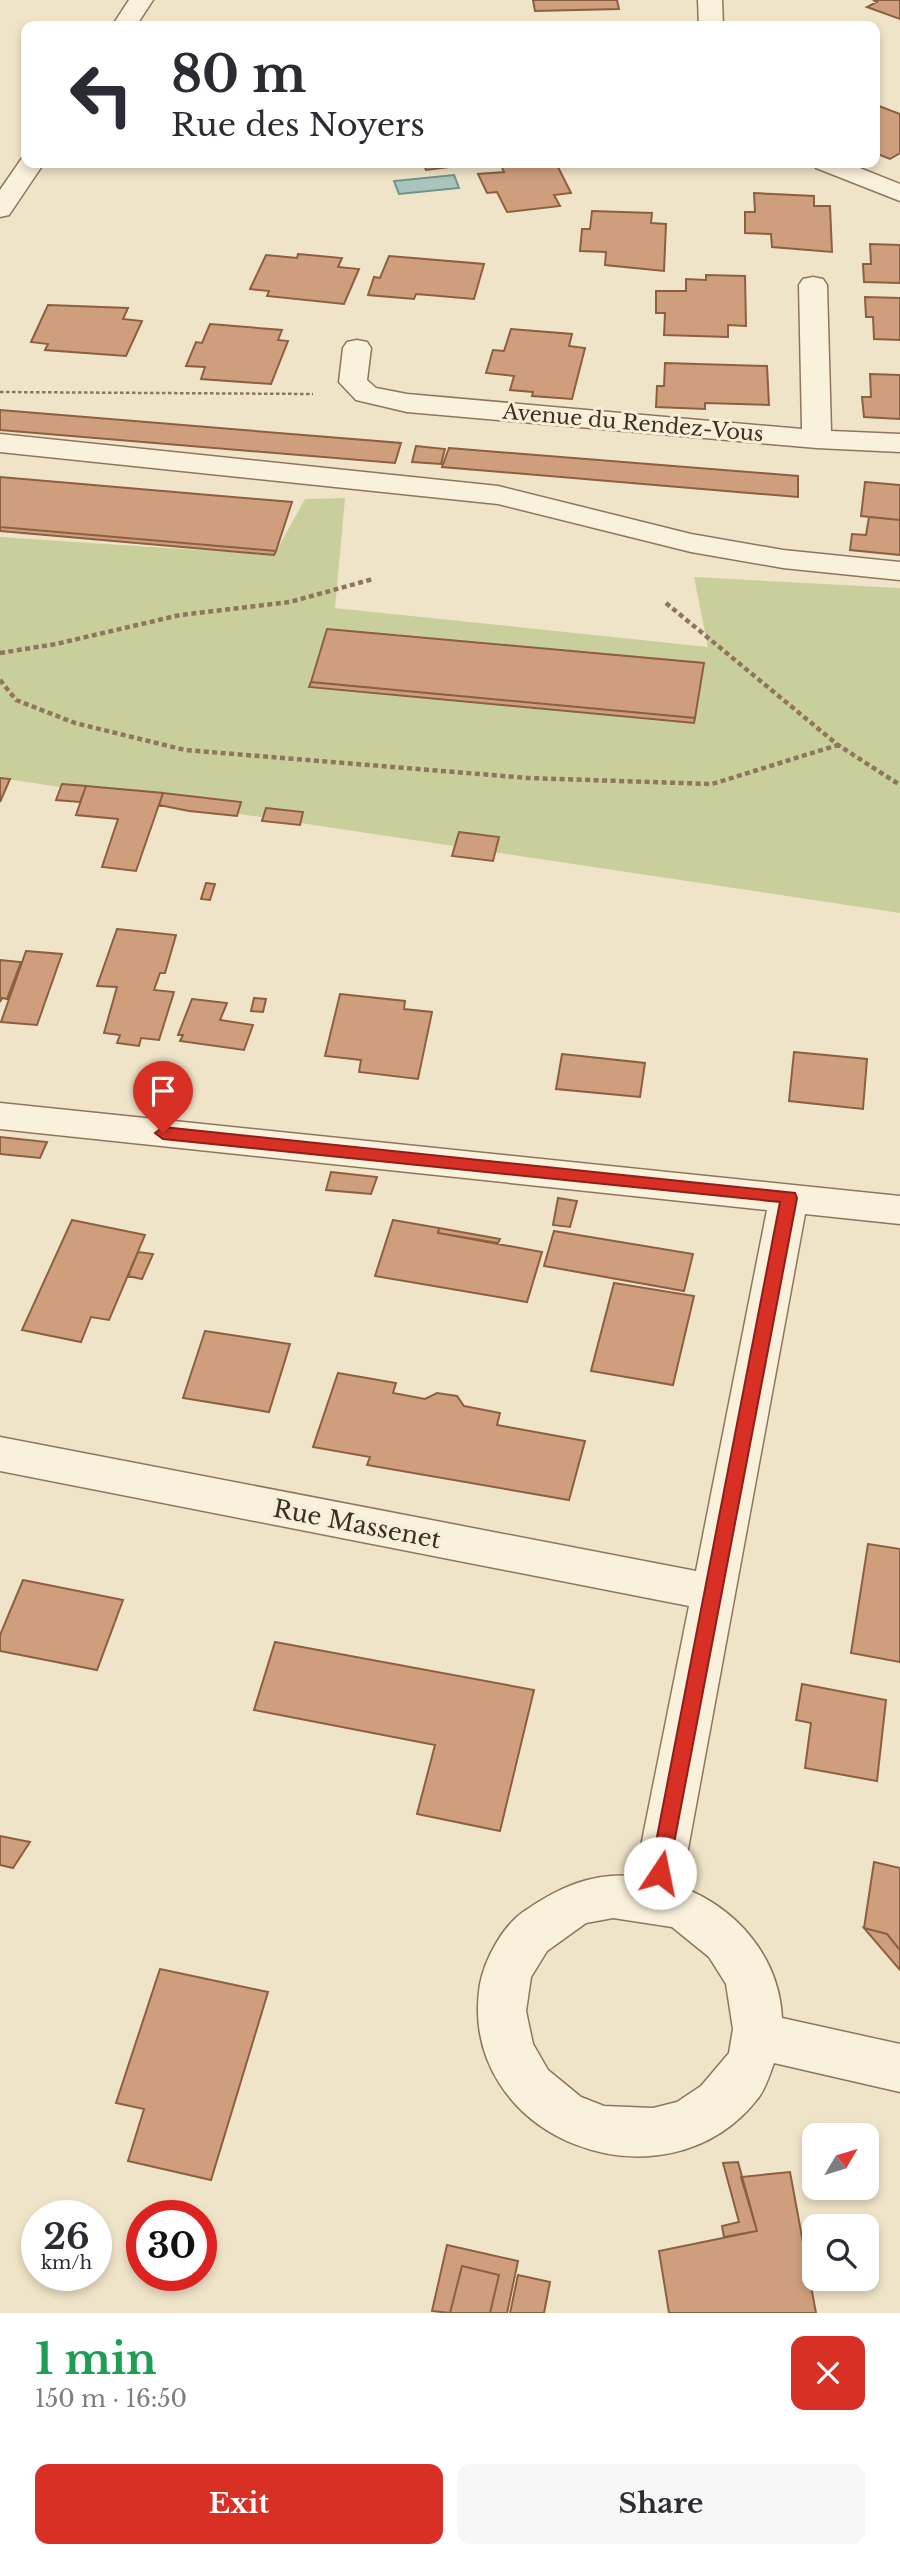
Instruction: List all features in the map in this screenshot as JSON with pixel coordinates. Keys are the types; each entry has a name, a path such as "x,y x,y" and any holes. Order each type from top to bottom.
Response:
{"street":[{"path":"127,21 141,0"},
{"path":"710,0 711,21"},
{"path":"0,209 28,168"},
{"path":"838,168 900,193"},
{"path":"813,285 817,439"},
{"path":"356,348 353,382 366,394"},
{"name":"Avenue du Rendez-Vous","path":"366,394 407,402 817,439 900,443"},
{"path":"0,443 498,495 691,542 783,559 900,571"},
{"path":"0,1116 900,1210"},
{"path":"655,1899 789,1198"},
{"name":"Rue Massenet","path":"0,1454 714,1593"},
{"path":"612,1896 655,1899 691,1913 721,1936 744,1965 757,2000 758,2036 745,2075 716,2107 679,2128 635,2135 591,2127 550,2107 520,2076 503,2036 501,1996 513,1958 538,1926 573,1905 612,1896"},
{"path":"758,2036 900,2068"}],"path":[{"path":"0,392 366,394"},
{"path":"0,653 56,644 180,615 290,603 373,579"},
{"path":"666,603 838,746 900,785"},
{"path":"0,680 16,699 75,723 185,750 500,775 712,783 838,746"}],"green space":[{"path":"345,498 335,608 708,647 694,577 900,588 900,913 0,778 0,537 274,555 305,499"}],"water":[{"path":"454,175 459,188 399,194 394,181"}],"building":[{"path":"533,0 617,0 619,9 535,11"},
{"path":"873,0 900,0 900,19 867,7 877,2"},
{"path":"880,106 900,114 900,153 890,159 880,155"},
{"path":"502,168 558,168 571,193 554,195 560,206 507,212 497,192 487,193 478,174 504,172"},
{"path":"754,193 814,196 814,206 830,206 832,252 772,247 771,234 745,233 745,212 755,212"},
{"path":"592,211 652,213 651,223 666,224 664,271 605,265 606,252 580,251 582,229 590,229"},
{"path":"870,244 900,245 900,283 864,282 863,264 871,264"},
{"path":"298,254 342,258 338,267 359,269 344,304 267,296 269,291 250,289 266,255 297,258"},
{"path":"389,256 484,264 474,299 416,294 414,299 368,295 374,277 380,278"},
{"path":"706,275 745,276 746,326 728,325 728,337 664,335 665,313 656,313 656,291 686,291 686,279 706,280"},
{"path":"865,297 900,298 900,340 874,339 873,317 866,317"},
{"path":"48,305 128,308 123,319 142,321 126,356 45,350 48,344 31,342"},
{"path":"210,324 282,330 278,340 288,341 271,384 201,379 205,367 186,366 196,342 202,343"},
{"path":"511,329 572,334 569,346 585,348 572,399 532,396 533,392 510,390 514,376 486,373 493,350 504,351"},
{"path":"665,363 767,366 769,405 705,403 705,409 656,407 657,386 664,386"},
{"path":"870,374 900,375 900,419 864,417 862,397 871,397"},
{"path":"0,410 401,443 395,463 0,430"},
{"path":"416,446 445,449 441,464 412,462"},
{"path":"449,448 798,476 798,497 442,467"},
{"path":"0,477 292,502 276,551 0,527"},
{"path":"865,482 900,485 900,520 861,516"},
{"path":"869,517 900,520 900,555 850,550 852,534 866,535"},
{"path":"0,527 276,551 274,555 0,531"},
{"path":"327,629 704,663 695,718 311,682"},
{"path":"311,682 695,718 694,723 309,687"},
{"path":"0,778 10,779 0,802"},
{"path":"62,784 86,786 80,802 56,800"},
{"path":"86,786 163,793 136,871 102,867 118,819 76,815"},
{"path":"163,793 241,802 237,816 189,811 159,805"},
{"path":"266,808 303,812 300,825 262,821"},
{"path":"459,832 499,837 493,861 452,856"},
{"path":"206,883 215,884 210,900 201,899"},
{"path":"117,929 176,935 165,973 160,973 154,990 174,992 159,1040 141,1038 139,1046 117,1043 120,1035 104,1033 117,987 97,986"},
{"path":"26,951 62,954 37,1025 1,1022"},
{"path":"0,960 21,962 7,999 2,998 0,1002"},
{"path":"340,994 405,1001 404,1009 432,1012 418,1079 359,1072 361,1060 325,1056"},
{"path":"254,998 266,999 263,1012 251,1011"},
{"path":"192,999 227,1003 220,1020 253,1025 244,1050 180,1041 183,1035 178,1035"},
{"path":"794,1052 867,1059 863,1109 789,1101"},
{"path":"562,1054 645,1063 640,1097 556,1089"},
{"path":"0,1137 47,1142 40,1158 0,1154"},
{"path":"331,1172 377,1177 371,1194 326,1190"},
{"path":"558,1198 577,1201 570,1227 553,1225"},
{"path":"72,1220 145,1235 109,1320 91,1317 81,1342 22,1330"},
{"path":"393,1220 439,1228 438,1233 542,1252 527,1302 375,1276"},
{"path":"439,1228 500,1239 498,1243 438,1233"},
{"path":"554,1231 693,1254 684,1291 544,1266"},
{"path":"138,1252 153,1254 142,1279 128,1276"},
{"path":"614,1283 694,1296 673,1385 591,1371"},
{"path":"205,1331 290,1344 269,1412 183,1398"},
{"path":"338,1373 396,1383 393,1393 425,1399 437,1393 457,1396 464,1406 500,1413 497,1425 585,1441 569,1500 367,1465 370,1457 313,1447"},
{"path":"868,1544 900,1549 900,1662 851,1653"},
{"path":"23,1580 123,1600 97,1670 0,1651 0,1635"},
{"path":"275,1642 534,1690 500,1831 417,1814 435,1745 254,1710"},
{"path":"802,1684 886,1700 877,1781 805,1768 811,1723 796,1720"},
{"path":"0,1836 30,1842 13,1868 0,1865"},
{"path":"874,1862 900,1868 900,1950 887,1934 864,1928"},
{"path":"864,1928 887,1934 900,1950 900,1970"},
{"path":"160,1969 268,1992 211,2180 128,2161 144,2109 116,2103"},
{"path":"738,2162 757,2231 724,2237 722,2226 739,2222 723,2163"},
{"path":"790,2172 802,2237 802,2291 812,2291 816,2313 669,2313 659,2251 757,2231 741,2177"},
{"path":"447,2245 518,2261 507,2313 490,2313 499,2275 462,2266 450,2313 432,2311"},
{"path":"462,2266 499,2275 490,2313 450,2313"},
{"path":"518,2275 550,2282 544,2313 510,2313"}],"route":[{"path":"163,1133 789,1198 660,1873"}]}
